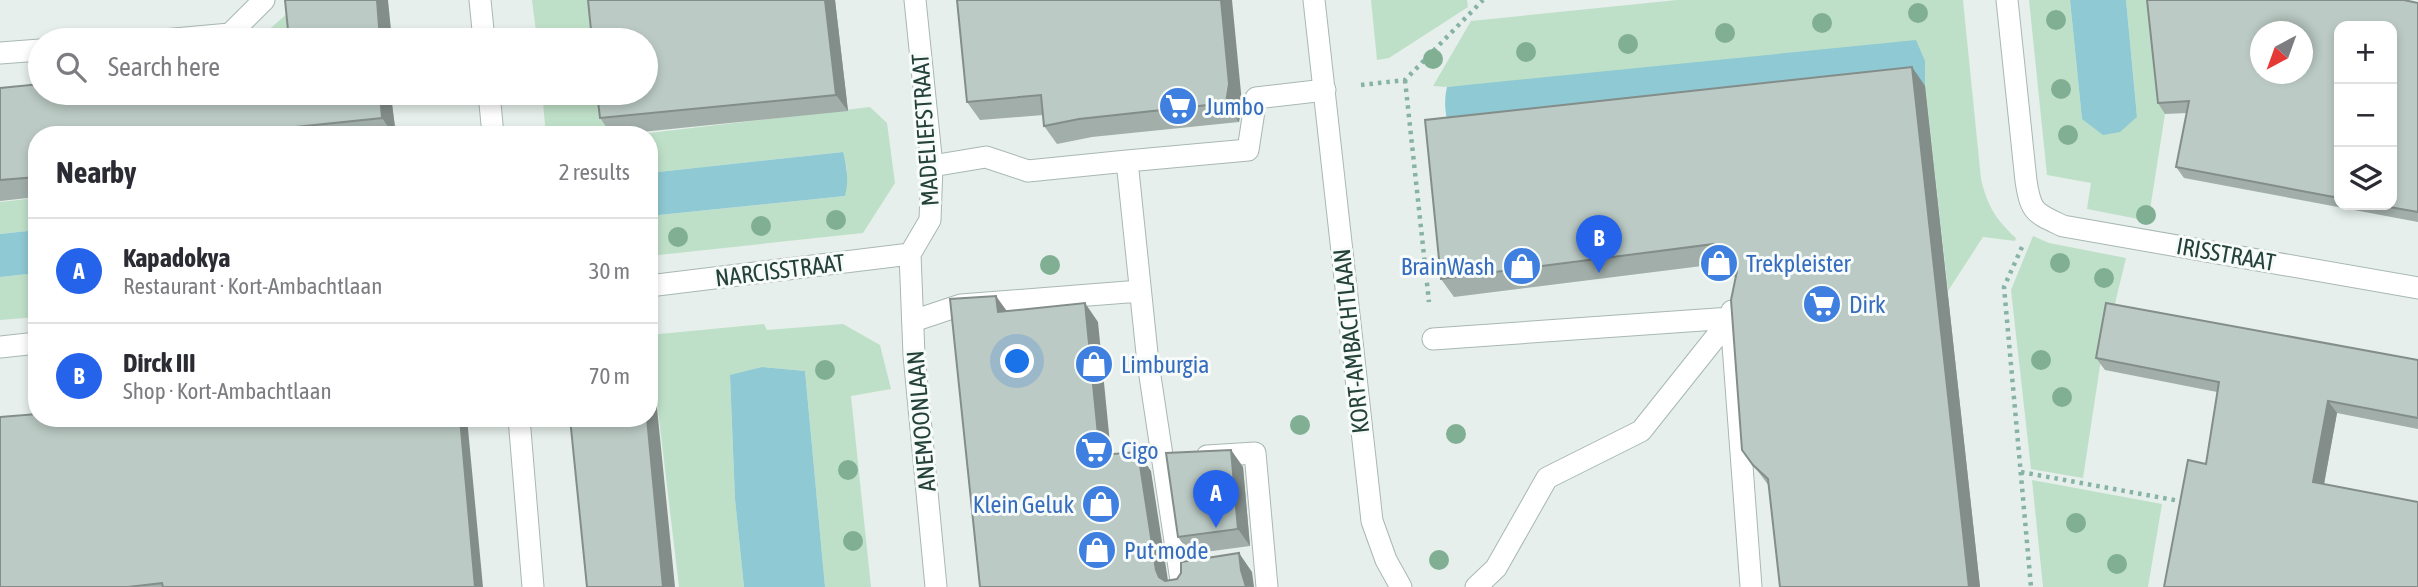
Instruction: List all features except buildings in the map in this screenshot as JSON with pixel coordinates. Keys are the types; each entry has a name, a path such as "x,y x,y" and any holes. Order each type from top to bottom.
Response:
{"street":[{"path":"236,28 264,0"},
{"path":"480,0 483,28"},
{"name":"MADELIEFSTRAAT","path":"910,254 930,220 932,166 915,0"},
{"name":"KORT-AMBACHTLAAN","path":"1314,0 1372,521 1386,560 1401,587"},
{"path":"2007,0 2029,200 2037,214"},
{"path":"0,53 28,51"},
{"path":"932,166 986,157 1028,171 1248,150 1256,98 1325,90"},
{"path":"490,105 492,126"},
{"path":"1127,161 1148,363 1177,458 1181,578 1204,565"},
{"name":"IRISSTRAAT","path":"2037,214 2063,226 2418,288"},
{"name":"NARCISSTRAAT","path":"658,285 910,254"},
{"name":"ANEMOONLAAN","path":"910,254 914,355 936,587"},
{"path":"1737,288 1731,318 1751,587"},
{"path":"913,321 961,304 1140,291"},
{"path":"1433,339 1731,318"},
{"path":"1476,587 1496,568 1547,478 1641,431 1731,318"},
{"path":"0,347 28,344"},
{"path":"520,427 533,587"},
{"path":"1177,458 1255,453 1267,587"},
{"path":"1240,560 1265,556"}],"path":[{"path":"1325,90 1405,80 1483,0"},
{"path":"1405,80 1433,339"},
{"path":"2031,587 2004,287 2037,214"},
{"path":"2021,471 2185,502"}],"green space":[{"path":"532,0 598,0 601,28 536,28"},
{"path":"1371,0 1467,0 1468,7 1389,58 1377,60"},
{"path":"1677,0 1963,0 1981,179 1993,212 2016,238 2015,241 1983,237 1948,291 1925,86 1925,61 1433,86 1471,21"},
{"path":"2029,0 2070,0 2082,119 2137,117 2126,0 2151,0 2160,53 2165,114 2149,216 2144,215 2143,220 2087,209 2091,183 2047,175"},
{"path":"297,5 300,28 271,28"},
{"path":"543,105 608,105 611,126 545,126"},
{"path":"870,107 887,123 895,183 863,233 658,255 658,215 845,196 847,168 842,152 658,172 658,132"},
{"path":"28,199 28,231 0,234 0,202"},
{"path":"2033,236 2049,243 2126,258 2100,366 2083,478 2031,469 2011,290"},
{"path":"28,274 28,318 0,320 0,277"},
{"path":"764,324 767,330 843,324 880,345 891,389 851,396 871,587 825,587 805,371 762,367 730,376 735,499 744,587 679,587 658,411 658,334"},
{"path":"2032,480 2162,504 2148,587 2043,587"}],"water":[{"path":"2070,0 2126,0 2137,117 2120,132 2103,135 2082,119"},
{"path":"1916,40 1925,61 1925,86 1451,134 1446,117 1447,87"},
{"path":"843,152 847,185 845,196 658,215 658,172"},
{"path":"28,231 28,274 0,277 0,234"},
{"path":"762,367 805,371 825,587 744,587 735,499 730,375"}],"place":[{"name":"Jumbo","path":"1178,106"},
{"name":"Trekpleister","path":"1719,263"},
{"name":"BrainWash","path":"1522,266"},
{"name":"Dirck III","path":"1599,273"},
{"name":"Dirk","path":"1822,304"},
{"name":"Limburgia","path":"1094,364"},
{"name":"Cigo","path":"1094,450"},
{"name":"Klein Geluk","path":"1101,504"},
{"name":"Kapadokya","path":"1216,528"},
{"name":"Put mode","path":"1097,550"}]}
